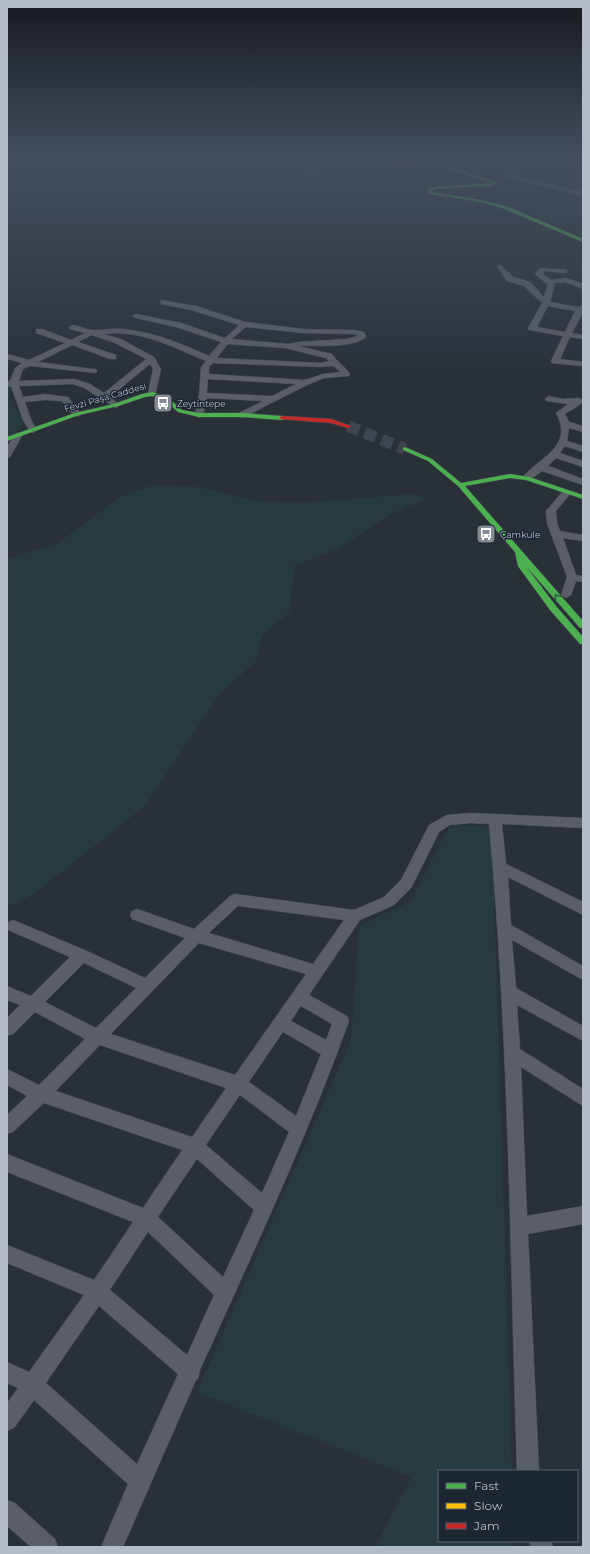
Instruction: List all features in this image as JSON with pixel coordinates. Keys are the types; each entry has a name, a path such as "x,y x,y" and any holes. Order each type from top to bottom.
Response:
{"street":[{"path":"566,233 583,240"},
{"path":"500,267 510,279 527,284 546,303 582,309 555,360 583,364"},
{"path":"565,271 542,269 539,274 552,284 546,303 532,328 583,337"},
{"path":"549,282 566,280 583,287"},
{"path":"164,302 194,308 244,324 302,331 354,332 361,334 362,337 349,342 304,342 285,346"},
{"path":"136,316 178,325 226,341 285,346 329,356 334,363 343,369 346,374 323,376 304,383 242,416"},
{"path":"199,415 203,395 205,367 226,341 244,324"},
{"path":"73,327 91,334 118,341 130,349 151,359 157,369 152,394"},
{"path":"7,369 19,368 43,355 91,334 113,330 131,332 169,342 211,360 313,365 334,363"},
{"path":"39,331 113,357"},
{"path":"7,356 30,363 82,369 98,367 113,357 130,349"},
{"path":"43,355 69,362 82,369"},
{"path":"105,397 151,359"},
{"path":"304,383 313,365"},
{"path":"87,386 98,367"},
{"path":"11,383 19,368"},
{"path":"204,376 304,383"},
{"path":"11,383 74,382 87,386 116,404"},
{"path":"11,383 21,400 27,420 33,430"},
{"name":"Fevzi Paşa Caddesi","path":"7,439 77,414 116,404 144,394 164,397 180,411 199,415 331,421 348,426"},
{"path":"203,395 273,399"},
{"path":"21,400 46,397 65,399 77,414"},
{"path":"550,399 563,402 581,400"},
{"path":"527,478 541,468 563,442 565,424 560,413 581,400"},
{"path":"565,424 583,429"},
{"path":"7,455 18,436"},
{"path":"563,442 583,449"},
{"path":"405,449 430,460 460,486 583,626"},
{"path":"554,454 583,464"},
{"path":"541,468 583,482"},
{"path":"460,486 510,476 527,478 583,498"},
{"path":"566,493 551,511 552,523 572,577 566,595"},
{"path":"557,534 583,538"},
{"path":"518,552 521,564 553,608 583,642"},
{"path":"572,577 583,579"},
{"path":"7,1126 98,1038 196,936 235,900 355,916 389,901 406,884 434,830 447,820 457,818 583,823"},
{"path":"495,820 500,867 512,1053 528,1470"},
{"path":"500,867 583,910"},
{"path":"138,915 196,936 317,971"},
{"path":"7,1421 147,1219 195,1146 355,916"},
{"path":"13,926 82,955 147,986"},
{"path":"504,928 583,974"},
{"path":"7,1029 82,955"},
{"path":"508,992 583,1034"},
{"path":"7,993 34,1004 98,1038 238,1084 299,1130"},
{"path":"112,1547 140,1481 191,1372 299,1130 341,1022 299,997"},
{"path":"281,1023 330,1051"},
{"path":"512,1053 583,1098"},
{"path":"7,1077 41,1094 195,1146 264,1207"},
{"path":"7,1163 147,1219 226,1293"},
{"path":"518,1227 583,1215"},
{"path":"7,1254 97,1292 191,1372"},
{"path":"7,1372 33,1385 140,1481"},
{"path":"7,1511 47,1547"}],"green space":[{"path":"12,385 9,396 24,422 19,430 7,438 7,386"},
{"path":"153,485 199,487 255,501 304,503 411,494 428,498 394,513 335,550 295,566 289,613 262,635 256,662 221,692 145,806 33,895 7,907 7,559 58,543 120,497"},
{"path":"457,824 492,827 512,1470 438,1470 438,1542 514,1542 514,1547 375,1547 411,1477 197,1392 351,1040 359,926 410,902 448,829"}],"tunnel":[{"path":"348,426 405,449"}],"traffic: fast":[{"path":"563,233 583,241"},
{"path":"7,439 77,414 116,405 144,395 152,394 164,397 180,411 199,415 242,415 282,418"},
{"path":"405,449 430,460 460,485 518,552"},
{"path":"460,485 510,476 527,478 583,497"},
{"path":"583,626 518,552 521,564 553,608 583,642"}],"traffic: jam":[{"path":"282,418 331,421 348,426"}],"place":[{"name":"Zeytintepe","path":"163,403"},
{"name":"Çamkule","path":"486,534"}]}
